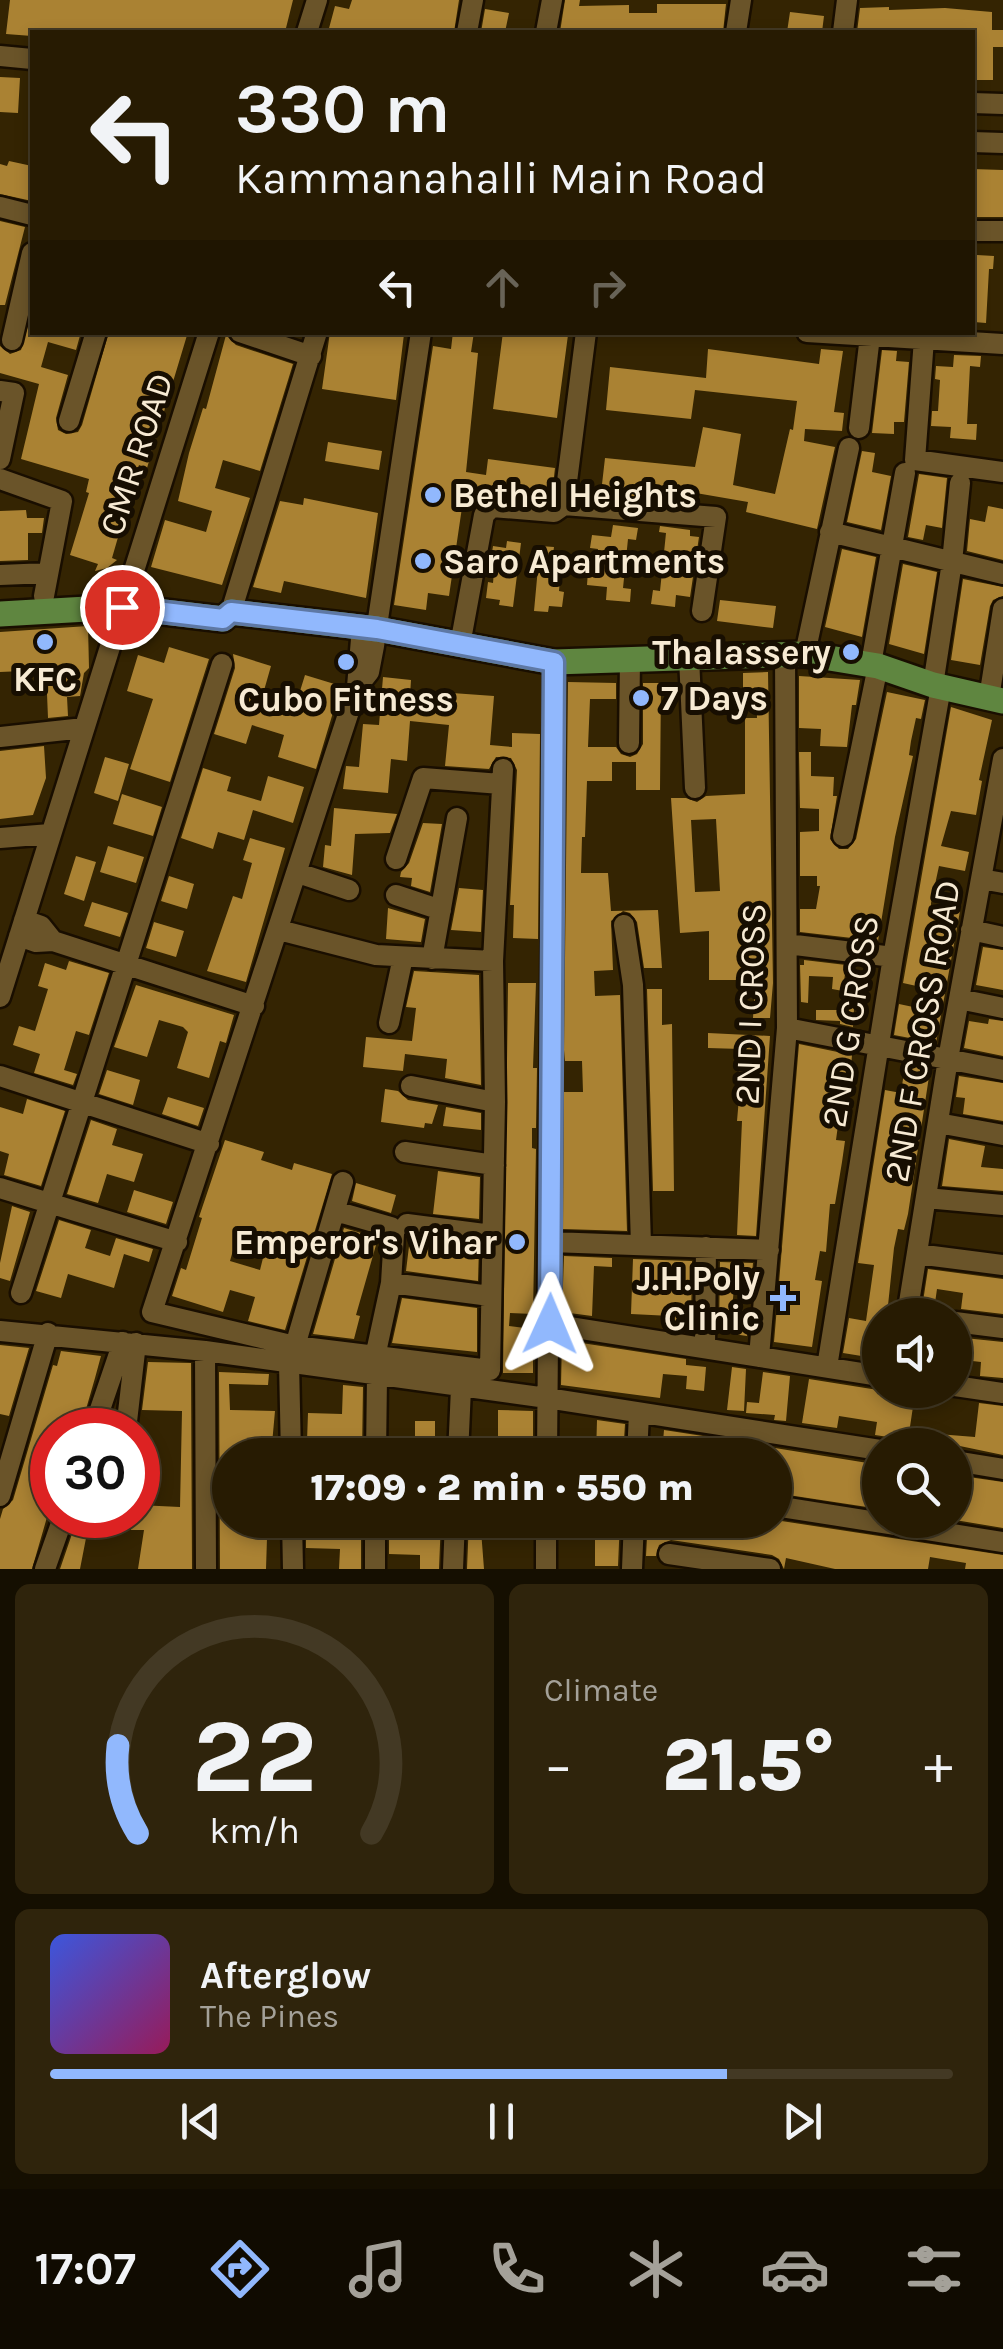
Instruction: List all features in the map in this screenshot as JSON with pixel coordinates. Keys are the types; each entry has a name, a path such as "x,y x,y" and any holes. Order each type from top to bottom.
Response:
{"main road":[{"path":"0,599 46,584 223,619 231,612 370,628 554,662 795,654 874,665 937,686 996,699"},
{"path":"0,614 124,598"}],"street":[{"path":"308,30 317,0"},
{"path":"468,30 473,0"},
{"path":"546,30 552,0"},
{"path":"736,30 740,0"},
{"path":"844,30 847,0"},
{"path":"0,56 30,59"},
{"path":"975,104 1003,104"},
{"path":"975,142 1003,143"},
{"path":"0,208 30,214"},
{"path":"975,231 1003,231"},
{"path":"12,340 30,262"},
{"path":"68,422 95,335"},
{"name":"CMR ROAD","path":"0,997 209,335"},
{"path":"249,335 310,356"},
{"path":"231,612 316,335"},
{"path":"292,1355 152,1312 357,686 420,335"},
{"path":"564,505 586,335"},
{"path":"854,335 1003,344"},
{"path":"859,428 870,336"},
{"path":"924,339 915,460 1003,472"},
{"path":"0,391 14,393 0,459"},
{"name":"2ND I CROSS","path":"760,1356 787,1028 795,654 849,448"},
{"path":"844,836 905,473"},
{"path":"0,479 62,502 46,584 0,575"},
{"name":"2ND G CROSS","path":"826,1367 937,686 960,484"},
{"path":"460,645 484,515 492,508 554,512 564,505 716,517 702,611"},
{"path":"830,532 1003,574"},
{"path":"996,699 1003,609"},
{"path":"689,657 694,788"},
{"path":"629,743 630,659"},
{"path":"547,1438 554,662"},
{"path":"21,1293 222,664"},
{"path":"0,737 84,728"},
{"name":"2ND F CROSS ROAD","path":"911,1298 948,1059 1003,759"},
{"path":"0,1330 376,1366 490,1370 495,1102 493,961 502,777 423,778 396,859"},
{"path":"432,959 457,818"},
{"path":"0,838 50,834"},
{"path":"298,873 349,890"},
{"path":"981,879 1003,882"},
{"path":"396,895 441,910"},
{"path":"624,924 633,984 641,1245"},
{"path":"22,928 36,942 53,940 254,1006"},
{"path":"279,930 376,955 493,961"},
{"path":"972,930 1003,937"},
{"path":"787,944 893,957"},
{"path":"389,1024 404,957"},
{"path":"959,999 1003,1008"},
{"path":"787,1028 1003,1070"},
{"path":"0,1076 209,1144"},
{"path":"411,1086 495,1102"},
{"path":"938,1123 1003,1135"},
{"path":"405,1152 494,1165"},
{"path":"291,1438 292,1355 343,1182"},
{"path":"0,1188 177,1242"},
{"path":"926,1198 1003,1205"},
{"path":"335,1211 391,1227 394,1234 391,1283 376,1366 376,1438"},
{"path":"407,1224 492,1235"},
{"path":"551,1242 768,1250"},
{"path":"704,1348 706,1247"},
{"path":"917,1254 1003,1265"},
{"path":"391,1283 490,1296"},
{"path":"550,1324 862,1373"},
{"path":"972,1324 1003,1328"},
{"path":"0,1496 48,1333"},
{"path":"102,1408 129,1342"},
{"path":"127,1408 129,1342"},
{"path":"205,1351 206,1569"},
{"path":"376,1366 461,1388 862,1447"},
{"path":"459,1438 461,1388"},
{"path":"972,1388 1003,1393"},
{"path":"637,1438 638,1414"},
{"path":"972,1463 1003,1468"},
{"path":"792,1509 1003,1542"},
{"path":"45,1569 56,1538"},
{"path":"292,1538 292,1569"},
{"path":"374,1569 375,1538"},
{"path":"452,1569 454,1538"},
{"path":"546,1538 546,1569"},
{"path":"632,1569 633,1538"},
{"path":"669,1554 770,1569"}],"building":[{"path":"10,0 293,0 286,30 30,30 30,36 6,34"},
{"path":"352,0 459,0 454,30 329,30 335,6 349,9"},
{"path":"565,0 580,0 579,6 629,5 629,13 657,13 657,4 726,4 723,30 560,30"},
{"path":"860,8 992,12 992,30 1003,30 1003,47 993,47 993,80 975,80 975,30 857,30"},
{"path":"485,9 509,13 505,30 481,30"},
{"path":"790,12 824,16 822,30 787,30"},
{"path":"0,77 20,78 18,113 0,112"},
{"path":"9,161 30,166 30,201 0,194 0,164 7,166"},
{"path":"975,169 1003,170 1003,217 975,217"},
{"path":"0,221 25,227 5,305 0,305"},
{"path":"977,255 994,256 993,269 989,269 986,323 975,322"},
{"path":"30,319 30,335 80,335 76,350 48,342 41,367 68,375 56,418 58,430 66,434 78,432 82,425 108,335 187,335 147,468 139,465 112,558 117,560 107,568 95,571 98,564 70,555 89,493 89,479 21,459 39,384 0,373 0,346 10,354 21,350"},
{"path":"226,335 236,345 293,364 260,471 223,460 215,488 250,498 222,585 151,567 165,520 206,532 212,511 178,501"},
{"path":"330,335 404,335 396,400 322,389"},
{"path":"453,335 474,335 471,352 478,353 466,472 486,475 488,459 555,468 552,494 527,491 527,495 465,487 449,596 428,593 426,610 394,605 433,346 451,349"},
{"path":"503,335 568,335 557,418 493,409"},
{"path":"708,349 819,364 821,349 843,351 834,412 844,413 842,431 805,429 804,441 835,447 817,529 746,512 748,502 690,492 689,501 601,493 605,458 695,467 703,427 741,434 733,485 775,494 797,401 695,390 691,419 606,410 610,367 706,378"},
{"path":"882,350 897,351 896,361 909,362 904,422 894,422 894,434 872,433"},
{"path":"954,355 981,356 980,367 970,366 967,424 977,424 976,440 950,438 951,427 931,426 932,411 938,411 940,380 935,379 936,366 953,367"},
{"path":"328,442 382,451 379,470 325,461"},
{"path":"862,451 875,453 872,472 891,476 881,530 847,522"},
{"path":"919,474 947,478 942,528 926,525 923,540 908,537"},
{"path":"304,498 378,513 366,598 284,581 281,593 253,587 280,501 303,505"},
{"path":"988,506 1003,509 1003,560 967,551 970,519 985,522"},
{"path":"26,510 27,518 44,518 42,533 28,533 28,560 0,561 0,511"},
{"path":"613,525 638,528 636,540 628,539 623,588 631,589 630,602 606,600 607,587 587,585 588,571 595,572 598,549 590,548 592,535 611,537"},
{"path":"660,526 690,530 690,536 699,537 690,597 676,595 675,607 651,604 653,590 660,591 666,533 659,532"},
{"path":"507,541 521,543 513,607 486,598 488,582 493,583 493,546 506,548"},
{"path":"540,546 554,547 553,554 567,555 566,568 561,567 562,607 549,606 548,612 534,611"},
{"path":"842,549 876,557 862,637 825,627"},
{"path":"903,564 937,572 924,654 889,644"},
{"path":"963,579 1003,587 1003,596 990,606 980,665 951,660"},
{"path":"720,600 776,606 773,628 717,621"},
{"path":"88,626 89,668 84,673 80,696 67,697 68,716 48,718 46,670 0,672 0,632"},
{"path":"169,647 209,659 170,782 130,769 153,699 127,691 138,655 164,663"},
{"path":"233,654 271,666 263,694 296,704 305,675 341,686 316,769 278,757 284,735 252,725 246,744 214,734 235,668"},
{"path":"768,672 773,983 770,1018 753,1018 752,980 709,980 709,931 680,933 671,798 697,802 706,796 745,794 745,718 757,718 756,691 743,691 743,673","holes":["716,819 720,891 695,892 691,820"]},
{"path":"799,676 860,680 856,705 852,705 847,747 820,746 821,729 799,728"},
{"path":"383,677 411,680 410,696 452,700 452,693 494,696 490,745 512,747 512,733 540,734 538,939 513,938 514,905 510,905 517,770 511,758 496,757 489,769 445,766 449,725 410,721 407,761 391,759 388,793 343,789 346,766 359,767 363,724 379,725"},
{"path":"568,682 616,683 616,699 590,699 588,747 616,747 630,757 643,744 643,683 661,683 660,790 636,790 636,762 612,762 612,781 587,781 582,837 581,873 608,873 611,911 658,910 662,968 644,968 637,922 623,911 611,921 613,970 594,971 595,996 620,995 627,1231 563,1229 564,1092 583,1092 582,1061 565,1061 564,1050"},
{"path":"887,692 925,700 911,741 909,755 913,756 878,941 800,932 800,909 816,909 820,886 817,876 800,876 800,832 819,831 819,809 800,808 799,752 811,752 811,776 834,777 833,796 837,796 830,839 839,849 848,849 856,839"},
{"path":"951,707 992,720 976,815 951,811 941,846 969,852 965,871 939,866 931,903 960,911 936,1043 894,1035 899,1004 918,1008 921,987 903,983"},
{"path":"44,746 46,778 33,815 0,819 0,751"},
{"path":"105,757 129,764 118,801 94,793"},
{"path":"203,768 231,777 227,791 261,801 268,776 304,787 293,823 253,810 244,840 218,832 213,849 181,838"},
{"path":"122,794 162,807 153,836 113,824"},
{"path":"334,808 397,814 390,833 355,834 352,875 323,867 325,845 331,846"},
{"path":"423,823 442,824 430,892 411,886 412,878 400,877"},
{"path":"250,838 285,848 246,982 207,971 233,896 242,899 252,863 243,860"},
{"path":"108,846 144,857 136,883 100,872"},
{"path":"76,856 96,862 84,901 64,894"},
{"path":"169,876 194,884 187,909 161,901"},
{"path":"459,888 483,890 481,932 451,930"},
{"path":"92,902 128,913 120,937 84,926"},
{"path":"388,908 425,919 421,942 386,939"},
{"path":"154,922 184,931 176,957 146,948"},
{"path":"983,947 1003,950 1003,990 976,985"},
{"path":"804,960 846,965 843,991 832,989 833,977 809,976 808,1003 801,1002 800,965 804,965"},
{"path":"69,961 109,973 89,1035 76,1031 64,1070 77,1074 73,1085 34,1073 40,1054 13,1045 19,1026 35,1031 48,989 38,986 45,963 66,970"},
{"path":"414,971 479,975 481,1085 445,1078 447,1059 405,1054 403,1071 363,1067 366,1037 412,1041 416,1008 406,1007"},
{"path":"508,983 536,983 533,1314 510,1313 509,1326 533,1329 533,1373 503,1373"},
{"path":"136,985 234,1015 226,1043 220,1041 209,1078 177,1068 188,1032 183,1027 159,1020 147,1057 114,1047"},
{"path":"846,987 854,987 854,997 867,999 866,1011 854,1009 853,1027 840,1021 816,1020 816,1010 844,1010"},
{"path":"647,989 662,989 662,1025 672,1024 674,1191 653,1191"},
{"path":"989,1019 1003,1021 1003,1056 964,1048 969,1021 988,1024"},
{"path":"708,1033 770,1036 756,1236 737,1235 742,1121 737,1121 736,1098 741,1049 708,1048"},
{"path":"799,1044 852,1055 848,1104 841,1103 836,1140 845,1141 842,1162 835,1204 830,1204 826,1252 820,1251 815,1280 822,1281 812,1347 774,1342"},
{"path":"905,1065 930,1070 908,1214 904,1230 898,1229 889,1298 869,1298 874,1265 858,1263 885,1090 901,1093"},
{"path":"107,1070 140,1080 133,1105 99,1094"},
{"path":"959,1076 1003,1083 1003,1121 963,1114 965,1098 956,1097"},
{"path":"385,1089 398,1091 408,1100 438,1105 432,1124 425,1123 424,1128 381,1122"},
{"path":"168,1097 204,1108 198,1126 162,1114"},
{"path":"27,1099 65,1111 41,1186 4,1175 9,1154 0,1151 0,1107 23,1114"},
{"path":"446,1107 481,1113 481,1130 443,1126"},
{"path":"91,1120 117,1129 112,1145 143,1154 134,1182 107,1174 98,1203 67,1194"},
{"path":"949,1139 985,1146 981,1167 1003,1169 1003,1191 942,1186"},
{"path":"225,1140 264,1152 261,1160 292,1170 294,1163 332,1174 285,1330 248,1321 255,1297 230,1290 223,1312 172,1296 181,1268 186,1270 202,1218 199,1217","holes":["239,1229 268,1238 260,1270 230,1261"]},
{"path":"438,1171 480,1177 479,1219 433,1214"},
{"path":"356,1183 396,1195 391,1213 352,1201"},
{"path":"134,1190 173,1202 166,1224 127,1212"},
{"path":"12,1206 30,1212 10,1281 0,1278 0,1263"},
{"path":"59,1220 91,1230 85,1248 110,1256 116,1238 153,1249 149,1262 124,1254 114,1288 68,1274 61,1298 36,1291"},
{"path":"344,1228 378,1238 356,1315 360,1316 354,1339 313,1334"},
{"path":"410,1238 479,1247 478,1281 406,1271"},
{"path":"564,1256 612,1258 612,1267 594,1266 592,1316 562,1312"},
{"path":"633,1259 692,1261 691,1327 671,1326 671,1316 631,1314"},
{"path":"720,1262 753,1263 751,1288 734,1287 732,1310 749,1311 747,1336 719,1332"},
{"path":"928,1269 1003,1279 1003,1314 972,1310 972,1298 962,1298 963,1293 937,1289 936,1298 924,1298"},
{"path":"402,1298 477,1308 477,1352 392,1343"},
{"path":"849,1318 862,1320 862,1356 843,1353"},
{"path":"972,1339 1003,1342 1003,1378 980,1376 981,1362 972,1361"},
{"path":"562,1340 686,1359 686,1365 706,1367 704,1391 686,1389 687,1376 663,1374 660,1398 561,1385"},
{"path":"0,1345 29,1348 9,1416 0,1414"},
{"path":"61,1351 101,1356 86,1408 40,1408 53,1365 57,1366"},
{"path":"148,1362 191,1363 192,1569 138,1569 143,1538 160,1538 160,1506 180,1507 182,1411 142,1408"},
{"path":"732,1367 746,1369 744,1411 727,1410"},
{"path":"219,1372 269,1374 268,1385 229,1384 230,1410 275,1411 273,1438 219,1438"},
{"path":"763,1372 790,1376 786,1421 774,1420 775,1415 746,1413 747,1402 759,1403"},
{"path":"809,1379 862,1387 862,1408 913,1408 910,1428 876,1428 877,1422 839,1416 837,1428 802,1423"},
{"path":"343,1385 363,1387 362,1438 307,1438 308,1413 342,1414"},
{"path":"979,1403 1003,1406 1003,1455 972,1449"},
{"path":"498,1410 533,1411 533,1438 498,1438"},
{"path":"597,1420 625,1424 624,1438 596,1438"},
{"path":"415,1421 435,1421 435,1438 415,1438"},
{"path":"664,1430 716,1438 663,1438"},
{"path":"30,1443 30,1538 41,1538 32,1569 0,1569 0,1519 3,1509 13,1500"},
{"path":"792,1451 862,1462 862,1506 792,1496"},
{"path":"972,1477 1003,1482 1003,1528 972,1523"},
{"path":"792,1523 862,1533 862,1538 892,1538 1003,1555 1003,1569 965,1569 966,1563 930,1557 928,1569 835,1569 786,1558 784,1569 772,1555 671,1540 659,1545 656,1556 646,1556 647,1538 792,1538"},
{"path":"71,1538 86,1538 80,1569 60,1569"},
{"path":"220,1538 267,1538 266,1569 220,1569"},
{"path":"306,1538 361,1538 361,1569 339,1569 340,1549 306,1548"},
{"path":"389,1538 440,1538 439,1569 420,1569 420,1555 389,1554"},
{"path":"468,1538 482,1538 484,1569 467,1569"},
{"path":"595,1538 619,1538 618,1566 595,1566"}],"place":[{"name":"Bethel Heights","path":"433,495"},
{"name":"Saro Apartments","path":"423,561"},
{"name":"KFC","path":"45,642"},
{"name":"Thalassery","path":"851,652"},
{"name":"Cubo Fitness","path":"346,662"},
{"name":"7 Days","path":"641,698"},
{"name":"Emperor's Vihar","path":"517,1242"},
{"name":"J.H.Poly Clinic","path":"783,1298"}],"route":[{"path":"122,607 223,619 231,612 362,627 554,662 550,1324"}]}
